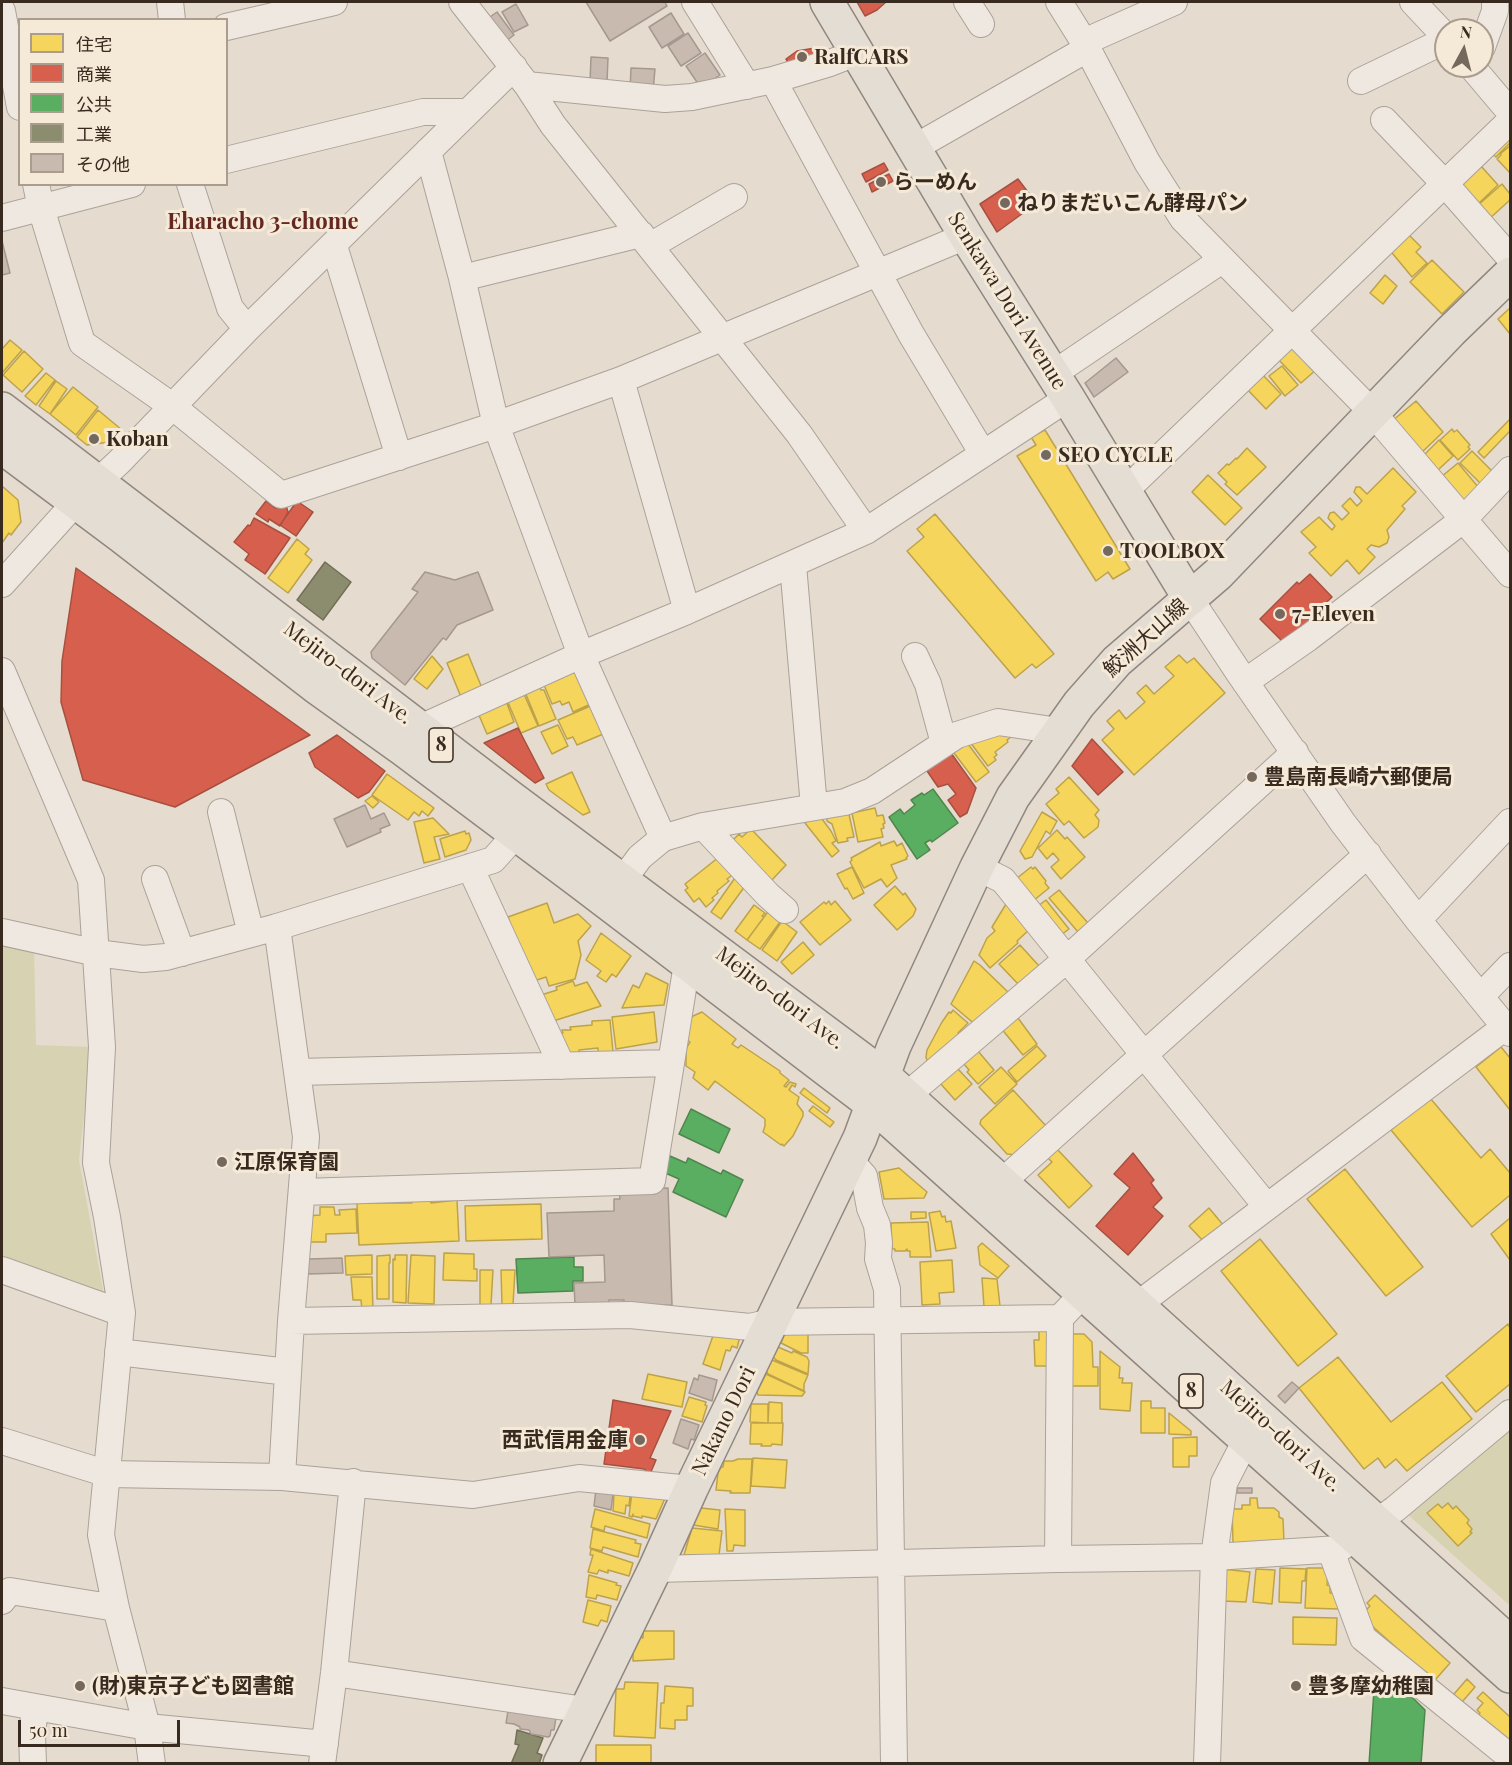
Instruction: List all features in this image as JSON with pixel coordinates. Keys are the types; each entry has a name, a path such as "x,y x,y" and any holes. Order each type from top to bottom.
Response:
{"main road":[{"name":"Senkawa Dori Avenue","path":"827,2 966,236 1061,386 1190,599"},
{"name":"鮫洲大山線","path":"887,1093 894,1046 977,867 1013,797 1059,731 1092,688 1117,661 1164,618 1190,599 1240,552 1372,412 1510,274"},
{"name":"Mejiro-dori Ave.","path":"2,409 86,492 315,686 403,749 622,881 1002,1182 1136,1306 1354,1536 1510,1643"},
{"name":"Mejiro-dori Ave.","path":"2,447 86,492 420,728 525,824 687,964 887,1093 1083,1294 1510,1676"},
{"name":"Nakano Dori","path":"560,1764 849,1159 887,1093"}],"street":[{"path":"170,2 172,18"},
{"path":"228,27 334,2"},
{"path":"695,2 747,86"},
{"path":"967,2 981,24"},
{"path":"1059,2 1147,162 1183,219 1372,412 1510,574"},
{"path":"914,148 1085,46 1174,2"},
{"path":"1413,2 1434,26"},
{"path":"1492,18 1495,2"},
{"path":"472,4 553,125 799,434 866,531"},
{"path":"2,11 18,99"},
{"path":"1361,81 1434,45"},
{"path":"2,584 86,492 119,462 247,329 334,246 467,112 521,76 665,99 692,97 773,80 858,52"},
{"path":"1487,78 1510,112"},
{"path":"773,80 877,274 983,454"},
{"path":"228,160 423,112 467,112"},
{"path":"1384,120 1446,185 1510,258"},
{"path":"1124,492 1510,121"},
{"path":"428,151 462,278 496,425 581,655 663,838"},
{"path":"2,218 38,196 116,186"},
{"path":"191,186 230,308 247,329"},
{"path":"38,196 82,343 172,406 281,495 496,425 621,380 966,236"},
{"path":"462,278 646,240 734,197"},
{"path":"334,246 399,457"},
{"path":"420,728 866,531 983,454 1061,386 1222,260"},
{"path":"621,380 687,611"},
{"path":"1245,682 1308,638 1464,519 1510,470"},
{"path":"793,565 814,807"},
{"path":"1136,1306 1508,1030 1418,920 1343,822 1190,599"},
{"path":"915,656 928,684 944,744"},
{"path":"2,671 91,880 102,1047 96,1163 122,1313 101,1534 116,1608 147,1728 152,1764"},
{"path":"622,881 640,857 663,838 702,826 845,802 872,791 957,735 998,722 1059,731"},
{"path":"887,1093 1067,958 1295,752"},
{"path":"221,812 251,934"},
{"path":"1418,920 1510,822"},
{"path":"2,932 97,953 143,959 166,957 276,927 493,860 525,824"},
{"path":"702,826 785,910"},
{"path":"1002,1182 1368,854"},
{"path":"470,867 562,1066"},
{"path":"977,867 1003,880 1267,1207"},
{"path":"155,879 182,953"},
{"path":"276,927 306,1137 291,1321 282,1477"},
{"path":"302,1192 652,1181 687,964"},
{"path":"1481,996 1510,966"},
{"path":"297,1072 671,1063"},
{"path":"849,1159 864,1176 870,1208 877,1225 878,1259 887,1289 894,1764"},
{"path":"2,1270 122,1313"},
{"path":"1058,1559 1060,1318 1083,1294"},
{"path":"291,1321 630,1315 750,1327 771,1322 1060,1318"},
{"path":"118,1352 288,1372"},
{"path":"655,1569 1214,1557 1354,1536 1510,1413"},
{"path":"1207,1764 1214,1557 1224,1483 1246,1440"},
{"path":"2,1441 108,1474 282,1477 473,1495 579,1478 691,1489"},
{"path":"2,1701 147,1728 323,1754 334,1673 353,1482"},
{"path":"1354,1536 1364,1638 1510,1757"},
{"path":"2,1601 9,1591 116,1608"},
{"path":"334,1673 585,1710"},
{"path":"33,1764 32,1734 35,1708"}],"shaded area":[{"path":"2,937 34,944 36,1045 92,1047 79,1160 104,1295 2,1255"},
{"path":"1510,1420 1510,1602 1508,1604 1406,1513"}],"building: 住宅":[{"path":"1507,135 1510,143 1496,157 1492,154"},
{"path":"1510,146 1510,173 1497,159"},
{"path":"1481,166 1498,185 1479,203 1461,185"},
{"path":"1502,184 1510,194 1510,200 1488,220 1476,207"},
{"path":"1405,231 1421,247 1416,252 1427,263 1412,277 1388,248"},
{"path":"1432,260 1464,292 1442,314 1410,282"},
{"path":"1385,275 1397,286 1383,304 1370,293"},
{"path":"1510,308 1510,334 1498,319"},
{"path":"10,340 22,350 2,373 2,349"},
{"path":"1291,341 1317,369 1301,383 1275,356"},
{"path":"24,351 43,369 22,392 3,375"},
{"path":"1282,366 1298,385 1285,396 1269,376"},
{"path":"1260,372 1281,394 1266,409 1244,386"},
{"path":"46,373 55,380 36,405 25,396"},
{"path":"56,381 67,389 50,414 39,406"},
{"path":"73,387 98,407 76,435 50,414"},
{"path":"1416,401 1443,432 1419,455 1392,421"},
{"path":"98,410 122,430 110,442 87,445 77,437"},
{"path":"1510,419 1510,431 1484,458 1478,452"},
{"path":"1452,429 1454,432 1457,430 1470,445 1468,447 1470,449 1458,460 1440,440"},
{"path":"1045,430 1130,569 1113,579 1108,572 1096,581 1017,456 1036,445 1031,437"},
{"path":"1439,440 1453,456 1438,470 1424,455"},
{"path":"1247,448 1266,467 1237,495 1225,484 1227,482 1218,473 1227,464 1237,459"},
{"path":"1472,451 1493,472 1481,484 1460,463"},
{"path":"1458,463 1479,488 1463,503 1441,477"},
{"path":"1393,468 1416,492 1402,506 1405,509 1387,530 1389,537 1387,543 1379,547 1371,545 1367,549 1375,557 1359,574 1347,560 1331,576 1309,553 1316,547 1301,532 1319,517 1332,530 1335,526 1328,518 1330,513 1334,512 1342,520 1349,513 1342,506 1350,498 1357,506 1362,501 1354,492 1356,487 1360,487 1367,494"},
{"path":"1208,475 1242,508 1225,525 1192,492"},
{"path":"2,486 18,500 21,522 2,543"},
{"path":"935,514 1054,654 1036,668 1032,664 1015,678 907,551 924,537 917,529"},
{"path":"297,539 309,549 305,554 312,560 288,593 268,578"},
{"path":"468,654 482,688 461,697 447,663"},
{"path":"1179,655 1187,663 1194,658 1225,693 1134,775 1102,740 1114,729 1107,721 1119,710 1126,719 1145,702 1137,693 1146,685 1154,694 1174,676 1165,667"},
{"path":"432,656 443,669 427,689 414,679"},
{"path":"579,670 593,703 573,712 569,702 562,705 560,701 552,704 544,685"},
{"path":"539,686 541,690 544,690 556,719 539,726 525,692"},
{"path":"523,692 538,726 521,733 507,700"},
{"path":"506,701 514,722 487,734 478,713"},
{"path":"595,704 608,732 577,745 573,737 567,739 558,720"},
{"path":"558,725 568,746 552,754 541,732"},
{"path":"1008,732 1011,737 995,752 996,760 988,766 970,742"},
{"path":"965,740 989,772 976,782 951,749"},
{"path":"572,772 590,812 583,815 549,790 546,784"},
{"path":"387,774 434,808 428,816 422,811 419,816 414,812 408,820 372,795"},
{"path":"1069,777 1099,810 1095,815 1099,820 1098,827 1084,838 1069,821 1064,825 1046,804 1059,793 1056,789"},
{"path":"372,796 379,802 373,808 365,801"},
{"path":"875,808 877,816 883,815 885,823 884,828 881,829 883,837 858,842 852,813"},
{"path":"848,810 854,837 838,843 826,814"},
{"path":"1042,812 1057,821 1050,834 1046,831 1032,857 1025,859 1020,851"},
{"path":"819,815 836,841 832,843 839,851 832,857 805,823 813,816"},
{"path":"433,818 449,834 434,837 440,859 424,863 414,822"},
{"path":"751,829 786,865 771,881 731,842 739,834 742,837"},
{"path":"1057,830 1065,839 1067,837 1085,857 1061,879 1051,867 1059,860 1053,853 1047,859 1038,848"},
{"path":"465,831 466,834 469,833 471,840 466,850 445,857 440,839"},
{"path":"894,841 897,846 902,843 908,856 907,859 891,865 897,878 887,887 881,879 864,888 850,862 851,858 880,842 881,846"},
{"path":"719,857 735,873 727,879 729,881 717,891 718,893 712,898 714,900 706,907 699,898 694,902 685,890 688,888 685,884"},
{"path":"852,867 864,893 853,899 837,874"},
{"path":"1031,867 1033,869 1035,867 1049,888 1028,905 1011,883"},
{"path":"737,875 748,882 721,919 711,912"},
{"path":"895,886 903,895 905,893 916,909 913,916 897,930 874,905"},
{"path":"1059,890 1088,923 1078,932 1049,898"},
{"path":"1046,900 1069,929 1057,938 1034,909"},
{"path":"829,901 831,905 835,901 851,920 820,945 800,922 824,902 826,904"},
{"path":"547,903 554,923 578,914 591,926 578,941 581,955 575,979 549,986 546,977 531,982 508,917"},
{"path":"1006,904 1030,929 990,968 979,955 987,938 995,931 992,927"},
{"path":"754,905 765,913 747,940 735,931"},
{"path":"770,909 783,918 760,949 747,940"},
{"path":"782,921 797,932 777,961 762,950"},
{"path":"601,933 631,956 616,977 612,974 606,982 597,976 601,971 586,960"},
{"path":"803,942 814,955 792,974 781,962"},
{"path":"1020,945 1040,967 1020,986 999,964"},
{"path":"974,961 1009,993 978,1027 951,1004"},
{"path":"646,973 668,984 664,1005 622,1008 633,985 639,988"},
{"path":"573,981 575,986 587,982 601,1006 550,1022 541,995 557,990 556,987"},
{"path":"953,1010 968,1023 958,1033 961,1036 929,1068 927,1050 942,1022"},
{"path":"654,1012 657,1042 616,1049 612,1017"},
{"path":"702,1012 736,1039 732,1044 738,1048 741,1045 780,1071 789,1080 784,1086 786,1087 790,1082 796,1084 795,1087 792,1085 789,1090 799,1097 797,1104 803,1116 793,1136 784,1146 763,1132 765,1119 715,1081 708,1090 693,1078 695,1072 686,1066 686,1053 684,1052 690,1042 686,1039 687,1023 693,1016"},
{"path":"1018,1018 1037,1044 1023,1055 1000,1027"},
{"path":"610,1020 613,1052 598,1053 598,1048 568,1054 559,1034 563,1033 562,1030 592,1025 592,1021"},
{"path":"1037,1046 1046,1056 1017,1082 1008,1071"},
{"path":"1501,1047 1510,1058 1510,1110 1476,1067"},
{"path":"978,1051 994,1070 978,1084 967,1072 969,1070 964,1064"},
{"path":"1001,1067 1017,1084 995,1104 979,1087"},
{"path":"957,1068 972,1084 955,1100 940,1083"},
{"path":"804,1088 830,1108 827,1113 800,1093"},
{"path":"1013,1090 1047,1127 1017,1155 1007,1154 980,1124 981,1120"},
{"path":"1430,1098 1481,1158 1490,1149 1510,1173 1510,1195 1472,1227 1391,1130"},
{"path":"813,1106 834,1122 830,1127 809,1111"},
{"path":"1056,1148 1092,1186 1069,1208 1038,1175 1052,1162 1047,1157"},
{"path":"899,1168 927,1192 924,1198 884,1199 879,1172"},
{"path":"1345,1169 1423,1267 1386,1296 1307,1199"},
{"path":"411,1200 431,1200 431,1203 457,1200 459,1241 359,1245 357,1203 412,1203"},
{"path":"541,1204 542,1239 466,1241 465,1206"},
{"path":"320,1207 334,1207 335,1215 340,1215 339,1210 356,1209 357,1233 326,1234 326,1242 308,1242 307,1216 320,1215"},
{"path":"1209,1208 1224,1226 1205,1243 1189,1226"},
{"path":"940,1211 942,1217 945,1216 946,1222 951,1221 956,1248 936,1251 929,1213"},
{"path":"911,1212 926,1212 926,1218 911,1219"},
{"path":"1510,1218 1510,1260 1491,1234"},
{"path":"928,1222 931,1257 910,1257 910,1251 907,1249 895,1251 892,1249 891,1223"},
{"path":"1260,1239 1337,1334 1298,1366 1221,1271"},
{"path":"982,1243 1009,1266 998,1278 980,1265 978,1247"},
{"path":"444,1253 474,1254 477,1281 443,1280"},
{"path":"372,1255 372,1274 346,1275 345,1256"},
{"path":"390,1255 389,1299 377,1299 377,1256"},
{"path":"395,1255 407,1255 406,1303 393,1302 393,1259 395,1260"},
{"path":"411,1255 435,1256 434,1304 408,1303"},
{"path":"952,1260 954,1292 939,1293 940,1304 922,1305 920,1262"},
{"path":"480,1270 493,1270 491,1305 480,1306"},
{"path":"501,1270 515,1270 513,1305 502,1305"},
{"path":"351,1277 372,1277 373,1310 362,1310 361,1300 353,1300"},
{"path":"982,1278 997,1279 1000,1306 984,1307"},
{"path":"1508,1324 1510,1328 1510,1384 1476,1412 1446,1376"},
{"path":"1039,1329 1048,1329 1049,1366 1035,1366 1034,1340 1039,1340"},
{"path":"786,1331 808,1331 808,1353 801,1353 781,1343"},
{"path":"714,1333 740,1336 737,1348 732,1346 730,1351 726,1350 720,1370 703,1364"},
{"path":"1067,1334 1084,1334 1092,1342 1093,1367 1098,1367 1098,1386 1067,1386"},
{"path":"778,1347 807,1357 808,1374 776,1360 773,1357"},
{"path":"1100,1351 1120,1367 1119,1378 1123,1378 1122,1383 1132,1383 1130,1411 1100,1409"},
{"path":"1338,1357 1391,1422 1442,1382 1472,1419 1407,1471 1396,1459 1385,1468 1378,1458 1364,1469 1299,1388"},
{"path":"772,1360 808,1375 804,1391 768,1374 766,1371"},
{"path":"648,1374 687,1382 682,1407 642,1399"},
{"path":"766,1374 805,1392 802,1396 758,1395 757,1392"},
{"path":"689,1397 706,1402 702,1422 682,1416"},
{"path":"1141,1401 1151,1401 1151,1408 1165,1408 1165,1433 1141,1433"},
{"path":"769,1402 782,1403 782,1423 768,1423"},
{"path":"751,1404 768,1404 768,1423 750,1422"},
{"path":"1169,1413 1191,1431 1191,1435 1169,1434"},
{"path":"751,1423 783,1423 782,1445 750,1444"},
{"path":"1197,1437 1197,1456 1189,1456 1189,1467 1173,1467 1173,1438"},
{"path":"753,1458 787,1460 785,1488 751,1486"},
{"path":"752,1459 750,1493 716,1490 718,1473 724,1461"},
{"path":"632,1492 666,1496 656,1519 642,1516 642,1518 633,1516 633,1514 632,1517 629,1516"},
{"path":"614,1494 630,1496 625,1514 613,1511"},
{"path":"1250,1498 1257,1498 1258,1508 1274,1508 1279,1512 1279,1517 1283,1519 1284,1542 1233,1543 1232,1509 1242,1509 1242,1505 1250,1505"},
{"path":"1448,1503 1453,1509 1456,1506 1469,1520 1467,1523 1472,1529 1470,1532 1472,1533 1458,1546 1427,1513 1438,1504 1442,1508"},
{"path":"701,1508 720,1510 718,1529 693,1525"},
{"path":"595,1509 650,1524 647,1538 605,1526 604,1531 591,1527"},
{"path":"725,1509 745,1510 745,1546 734,1545 733,1551 727,1551"},
{"path":"692,1528 722,1531 719,1555 684,1555"},
{"path":"593,1529 636,1540 635,1543 641,1544 638,1557 603,1547 602,1551 590,1548"},
{"path":"591,1549 633,1563 629,1576 608,1570 608,1573 599,1570 597,1574 588,1572 593,1555 590,1555"},
{"path":"1280,1568 1306,1569 1305,1581 1302,1581 1301,1603 1279,1602"},
{"path":"1307,1568 1328,1568 1327,1585 1330,1586 1330,1593 1335,1593 1338,1598 1338,1609 1305,1608"},
{"path":"1222,1569 1250,1572 1246,1602 1222,1601"},
{"path":"1256,1569 1275,1570 1272,1604 1253,1602"},
{"path":"589,1575 621,1586 617,1600 597,1595 596,1599 586,1597"},
{"path":"1375,1595 1450,1663 1436,1679 1431,1675 1429,1677 1371,1625 1366,1610 1370,1606 1367,1603"},
{"path":"588,1600 611,1606 607,1622 601,1620 598,1626 583,1622"},
{"path":"1293,1617 1337,1618 1336,1645 1293,1644"},
{"path":"643,1631 674,1631 674,1659 633,1661 633,1652 641,1637 643,1638"},
{"path":"1467,1679 1475,1687 1456,1709 1448,1701"},
{"path":"625,1682 658,1683 655,1738 614,1736 616,1689 624,1689"},
{"path":"665,1686 693,1688 693,1706 687,1706 687,1720 675,1720 675,1729 660,1728 661,1703 664,1703"},
{"path":"1483,1692 1510,1717 1510,1749 1476,1719 1480,1713 1477,1710 1483,1703 1477,1698"},
{"path":"596,1745 651,1745 651,1764 596,1764"}],"building: 商業":[{"path":"857,2 886,2 865,16"},
{"path":"815,48 820,58 791,67 786,59 797,51"},
{"path":"884,163 888,170 866,182 862,174"},
{"path":"889,174 893,181 872,192 869,184"},
{"path":"1018,179 1034,200 1030,208 997,232 980,204"},
{"path":"266,501 275,508 286,505 288,512 280,526 256,514"},
{"path":"297,501 313,512 296,536 280,525"},
{"path":"254,518 290,538 265,574 245,560 249,554 234,542 248,525 250,526"},
{"path":"76,568 310,735 175,807 83,780 61,702 62,661"},
{"path":"1310,574 1332,597 1285,644 1260,619 1297,582 1299,584"},
{"path":"518,728 544,778 535,783 484,743"},
{"path":"337,735 385,771 369,792 358,798 315,767 309,753"},
{"path":"1092,739 1123,772 1098,795 1072,766"},
{"path":"951,753 976,788 967,813 960,817 948,800 956,794 948,784 938,787 925,768"},
{"path":"1133,1153 1154,1180 1151,1183 1162,1198 1153,1207 1163,1216 1128,1255 1096,1226 1130,1188 1114,1174"},
{"path":"613,1400 671,1411 650,1458 656,1460 650,1474 644,1469 604,1464"}],"building: 公共":[{"path":"933,789 958,823 932,842 930,840 925,843 930,850 917,859 889,817 900,809 904,814 915,805 911,800"},
{"path":"691,1109 730,1129 719,1153 679,1134"},
{"path":"670,1156 686,1163 688,1158 721,1174 723,1170 743,1180 726,1217 673,1192 679,1179 663,1172"},
{"path":"574,1257 574,1267 583,1267 583,1281 573,1281 573,1291 518,1293 516,1259"},
{"path":"1375,1675 1391,1676 1425,1710 1421,1764 1369,1764"}],"building: 工業":[{"path":"325,562 351,582 323,620 297,600"},
{"path":"517,1730 543,1738 537,1753 542,1755 539,1764 511,1764 519,1745 515,1744"}],"building: その他":[{"path":"586,2 665,2 667,6 610,41"},
{"path":"516,4 528,25 514,32 502,12"},
{"path":"497,12 514,35 505,42 487,19"},
{"path":"671,13 684,34 662,48 649,27"},
{"path":"688,33 701,53 681,66 668,46"},
{"path":"705,53 720,75 701,88 686,66"},
{"path":"591,57 608,58 607,83 590,83"},
{"path":"631,68 655,69 653,91 630,90"},
{"path":"2,241 10,273 2,275"},
{"path":"1116,358 1128,372 1094,397 1085,383"},
{"path":"425,572 455,580 478,572 493,610 457,625 446,640 443,638 405,685 372,658 371,652 418,592 412,589"},
{"path":"365,805 371,819 384,813 390,825 380,829 381,832 347,847 334,819"},
{"path":"668,1188 672,1305 624,1306 624,1300 609,1300 609,1305 575,1306 574,1283 605,1282 604,1255 549,1257 547,1213 614,1211 614,1199 620,1199 619,1190"},
{"path":"342,1258 343,1273 308,1274 308,1259"},
{"path":"699,1375 717,1380 712,1401 689,1393 694,1378 698,1380"},
{"path":"1292,1382 1299,1388 1285,1403 1278,1396"},
{"path":"681,1419 699,1425 688,1449 673,1443"},
{"path":"1237,1488 1252,1488 1252,1493 1237,1493"},
{"path":"596,1489 613,1494 611,1510 594,1506"},
{"path":"509,1705 557,1712 554,1730 551,1730 548,1737 531,1734 529,1730 506,1723"}],"place":[{"name":"RalfCARS","path":"802,57"},
{"name":"らーめん","path":"881,182"},
{"name":"ねりまだいこん酵母パン","path":"1005,203"},
{"name":"Koban","path":"94,439"},
{"name":"SEO CYCLE","path":"1046,455"},
{"name":"TOOLBOX","path":"1108,551"},
{"name":"7-Eleven","path":"1280,614"},
{"name":"豊島南長崎六郵便局","path":"1252,777"},
{"name":"江原保育園","path":"222,1162"},
{"name":"西武信用金庫","path":"640,1440"},
{"name":"(財)東京子ども図書館","path":"80,1686"},
{"name":"豊多摩幼稚園","path":"1296,1686"}],"district":[{"name":"Eharacho 3-chome","path":"263,222"}]}
